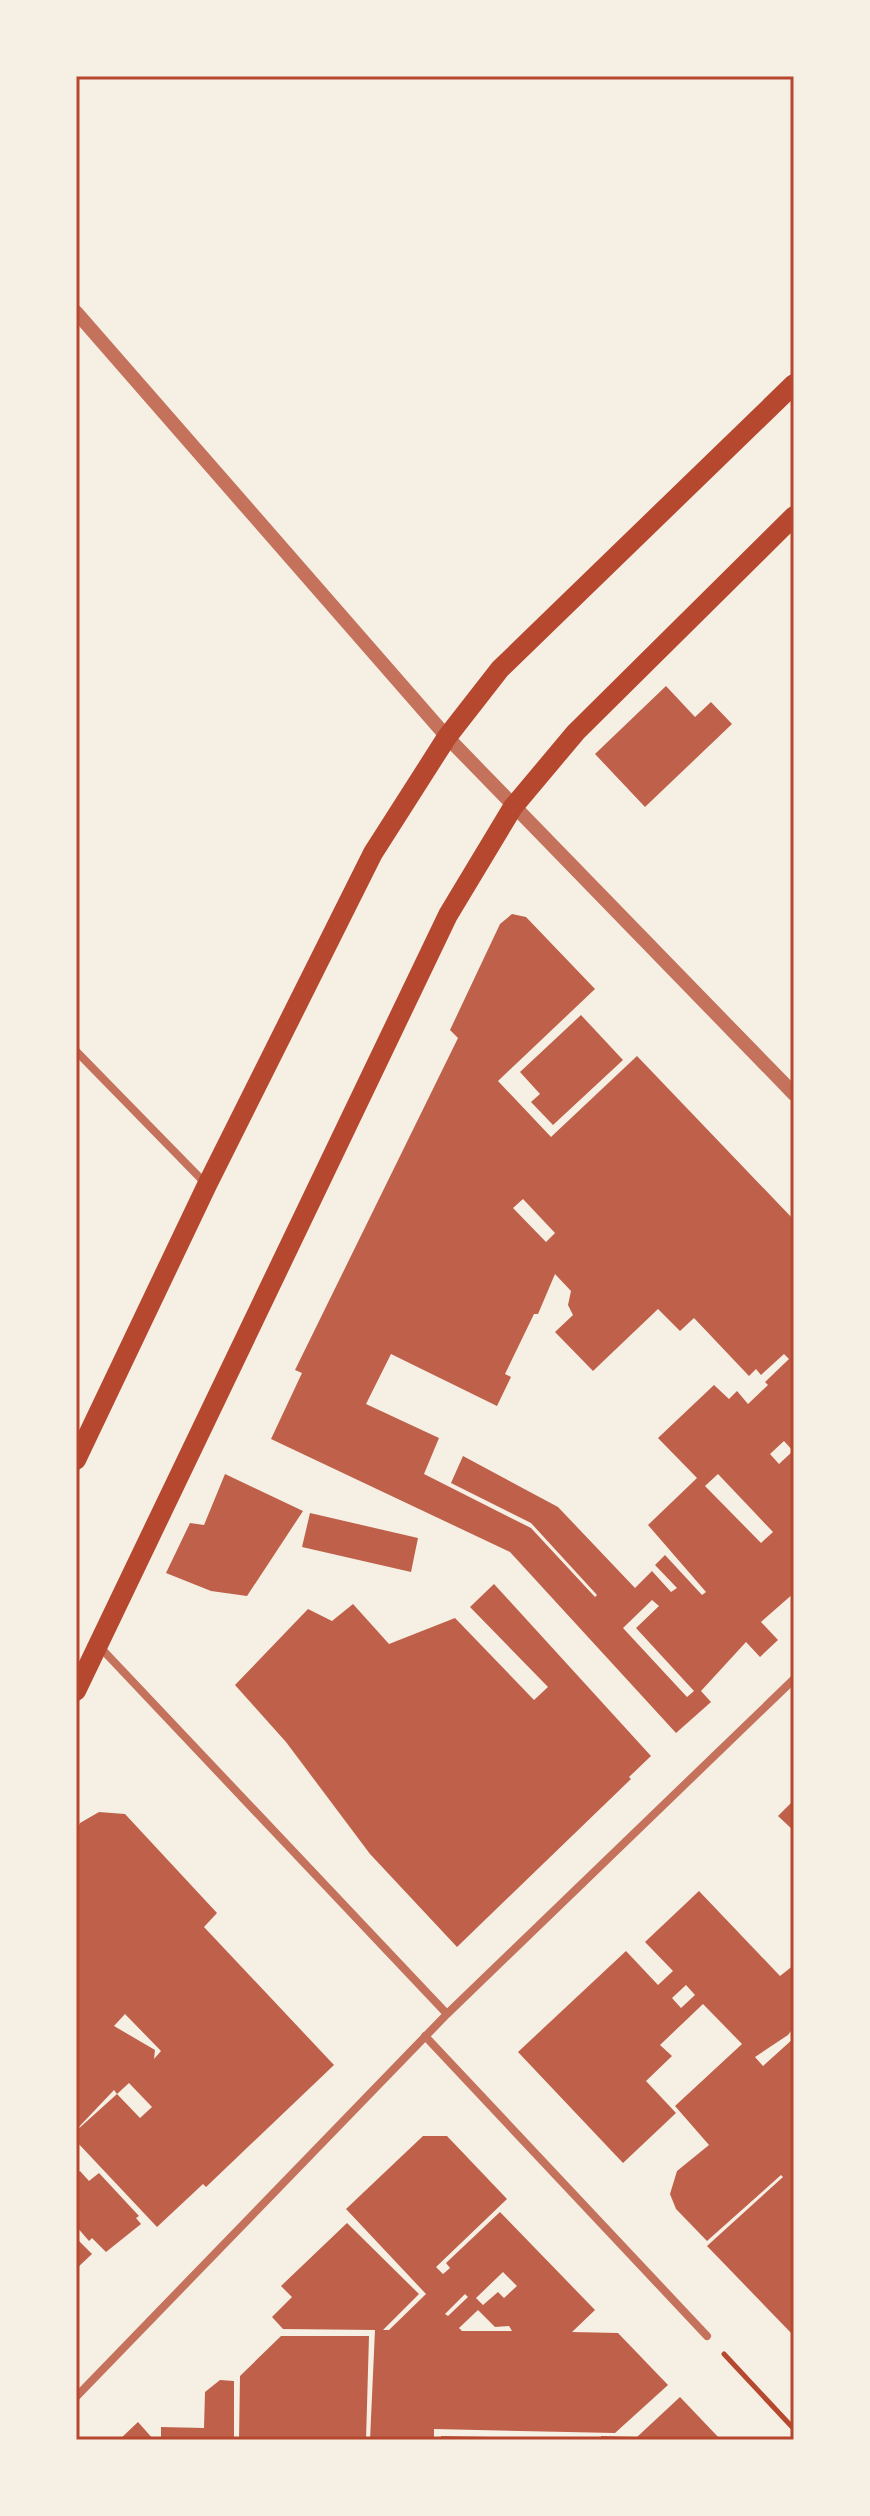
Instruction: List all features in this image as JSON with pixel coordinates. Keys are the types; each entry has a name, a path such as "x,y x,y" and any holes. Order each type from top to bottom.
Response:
{"main road":[{"path":"76,1460 207,1185 373,853 447,737 500,669 794,384"},
{"path":"76,1691 448,915 513,807 576,732 794,516"}],"street":[{"path":"76,312 447,737 794,1094"},
{"path":"76,1051 207,1185"},
{"path":"98,1645 447,2014"},
{"path":"76,2397 447,2014 794,1679"},
{"path":"425,2036 707,2336"}],"path":[{"path":"707,2336 794,2429"}],"building":[{"path":"666,686 695,717 711,702 732,724 645,807 595,754"},
{"path":"512,914 526,917 595,989 498,1081 551,1137 637,1056 794,1220 794,1593 761,1622 778,1640 760,1657 746,1642 701,1691 711,1702 676,1733 510,1552 271,1439 302,1373 295,1370 458,1038 450,1030 500,924","holes":["523,1199 555,1233 546,1242 513,1208","555,1274 571,1291 568,1305 573,1315 555,1332 593,1371 658,1309 680,1331 694,1318 749,1376 756,1369 761,1375 784,1354 789,1359 748,1404 737,1391 729,1399 714,1385 658,1438 697,1478 648,1525 706,1592 702,1595 665,1555 655,1565 677,1588 671,1592 652,1571 635,1588 558,1507 463,1456 451,1483 531,1523 597,1595 595,1597 531,1528 424,1474 439,1438 366,1404 391,1354 497,1406 511,1377 505,1374 534,1314 538,1314","784,1441 793,1451 779,1464 770,1454","718,1474 773,1532 761,1543 705,1486","652,1600 659,1606 636,1628 694,1691 687,1697 623,1628"]},
{"path":"581,1015 623,1060 553,1125 531,1102 540,1094 520,1072"},
{"path":"225,1474 303,1511 247,1596 211,1591 166,1573 190,1523 204,1525"},
{"path":"310,1513 418,1538 411,1572 302,1547"},
{"path":"494,1584 651,1756 457,1947 370,1854 286,1742 235,1685 308,1609 332,1621 353,1604 389,1644 455,1618 534,1700 548,1687 470,1607"},
{"path":"794,1800 794,1831 778,1816"},
{"path":"99,1812 125,1814 217,1913 204,1927 334,2065 206,2187 203,2184 157,2227 76,2141 76,2131 117,2094 114,2090 76,2130 76,1832 80,1823","holes":["125,2014 161,2051 154,2059 155,2050 114,2026","129,2083 152,2107 140,2118 117,2094"]},
{"path":"699,1891 780,1976 794,1965 794,2027 788,2035 755,2057 763,2066 794,2038 794,2336 707,2246 783,2177 781,2175 707,2241 676,2209 670,2194 677,2171 709,2145 675,2106 742,2044 703,2004 660,2045 672,2056 646,2081 676,2113 623,2163 518,2052 626,1951 658,1985 673,1971 645,1942","holes":["686,1985 695,1995 681,2008 672,1998"]},
{"path":"423,2136 447,2136 507,2199 436,2267 443,2274 450,2268 446,2263 500,2212 595,2310 572,2332 618,2333 668,2385 615,2433 434,2429 434,2440 370,2440 375,2330 283,2329 272,2317 292,2297 281,2286 347,2223 419,2294 383,2330 389,2330 426,2294 346,2209","holes":["503,2272 517,2286 504,2298 498,2292 483,2305 476,2298","465,2294 468,2297 448,2316 445,2314","478,2310 495,2327 509,2326 512,2331 462,2331 459,2328"]},
{"path":"80,2171 89,2181 99,2173 139,2216 136,2218 141,2224 106,2252 92,2238 89,2241 76,2226 76,2174"},
{"path":"76,2238 92,2254 76,2269"},
{"path":"281,2336 369,2336 366,2440 239,2440 240,2376"},
{"path":"220,2380 234,2381 234,2440 161,2440 161,2427 204,2428 205,2392"},
{"path":"680,2397 721,2440 601,2440 601,2436 637,2437"},
{"path":"138,2422 154,2440 119,2440"},
{"path":"441,2436 491,2437 491,2440 441,2440"}]}
